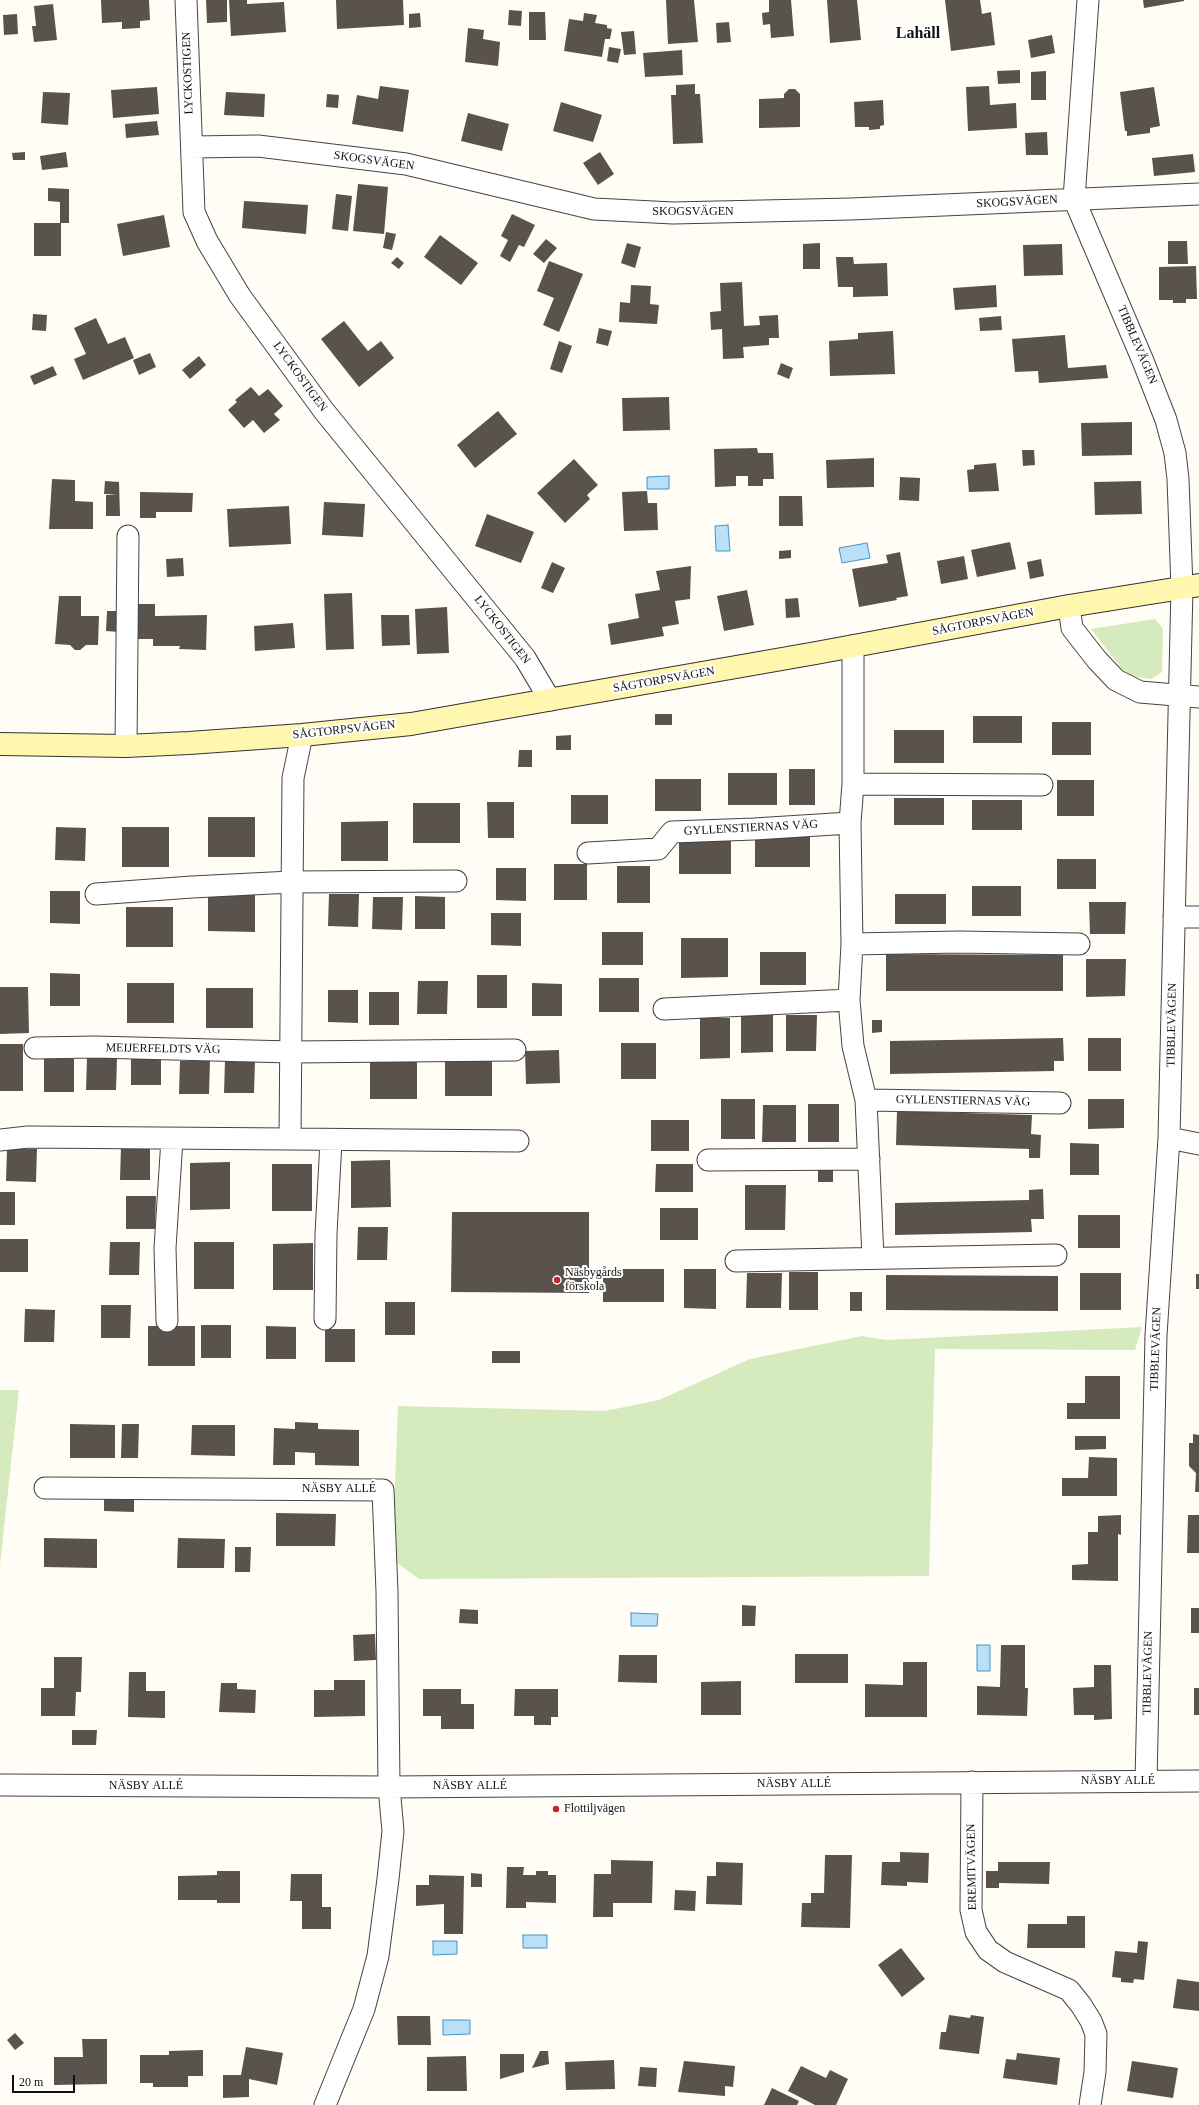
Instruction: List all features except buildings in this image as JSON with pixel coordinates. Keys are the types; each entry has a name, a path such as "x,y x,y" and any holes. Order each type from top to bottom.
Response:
{"street":[{"name":"LYCKOSTIGEN","path":"186,0 194,212 207,241 240,296 324,411 525,658 550,700"},
{"name":"TIBBLEVÄGEN","path":"1088,0 1074,199 1144,361 1166,420 1174,453 1178,479 1191,586 1189,697 1174,917 1169,1138 1156,1335 1146,1781"},
{"name":"SKOGSVÄGEN","path":"192,147 258,146 406,164 602,209 681,213 851,209 1199,194"},
{"path":"126,746 128,536"},
{"name":"SÅGTORPSVÄGEN","path":"0,744 126,746 302,735 411,724 853,646 1069,606 1191,586"},
{"path":"1069,606 1072,628 1097,660 1116,680 1140,692 1189,697"},
{"path":"853,646 853,784 850,823 852,944 849,1000 853,1046 866,1100 873,1258"},
{"path":"290,1140 293,778 302,735"},
{"path":"853,784 1042,785"},
{"name":"GYLLENSTIERNAS VÄG","path":"588,853 658,849 672,832 850,823"},
{"path":"96,894 192,886 292,882 456,881"},
{"path":"1174,917 1199,917"},
{"path":"852,944 959,942 1080,944"},
{"path":"664,1009 849,1000"},
{"name":"MEIJERFELDTS VÄG","path":"35,1048 95,1047 291,1052 515,1050"},
{"name":"GYLLENSTIERNAS VÄG","path":"866,1100 1060,1103"},
{"path":"0,1140 28,1137 518,1141"},
{"path":"1169,1138 1199,1144"},
{"path":"167,1321 165,1248 172,1139"},
{"path":"325,1319 326,1234 331,1140"},
{"path":"708,1160 869,1159"},
{"path":"736,1261 1056,1255"},
{"name":"NÄSBY ALLÉ","path":"46,1488 383,1490 387,1592 389,1787"},
{"name":"NÄSBY ALLÉ","path":"0,1785 389,1787 1199,1781"},
{"name":"EREMITVÄGEN","path":"972,1782 971,1910 976,1932 988,1950 1005,1962 1069,1990 1081,2005 1091,2021 1096,2034 1094,2072 1090,2105"},
{"path":"325,2105 364,2009 378,1956 393,1831 389,1787"}],"green space":[{"path":"1155,619 1163,629 1162,672 1151,679 1132,676 1122,669 1091,629"},
{"path":"1142,1327 1135,1350 935,1349 929,1576 419,1579 392,1559 398,1406 605,1411 659,1400 750,1359 862,1336 886,1340"},
{"path":"0,1390 19,1390 0,1565"}],"water":[{"path":"669,476 669,489 647,489 647,477"},
{"path":"728,525 730,551 716,551 715,526"},
{"path":"867,543 870,558 842,563 839,548"},
{"path":"631,1613 658,1614 657,1626 631,1626"},
{"path":"977,1645 990,1645 990,1671 977,1671"},
{"path":"523,1935 547,1935 547,1948 523,1948"},
{"path":"433,1941 457,1941 457,1954 433,1955"},
{"path":"443,2020 470,2020 470,2034 443,2035"}],"place":[{"name":"Näsbygårds förskola","path":"557,1280"},
{"name":"Flottiljvägen","path":"556,1809"}],"district":[{"name":"Lahäll","path":"918,34"}]}
